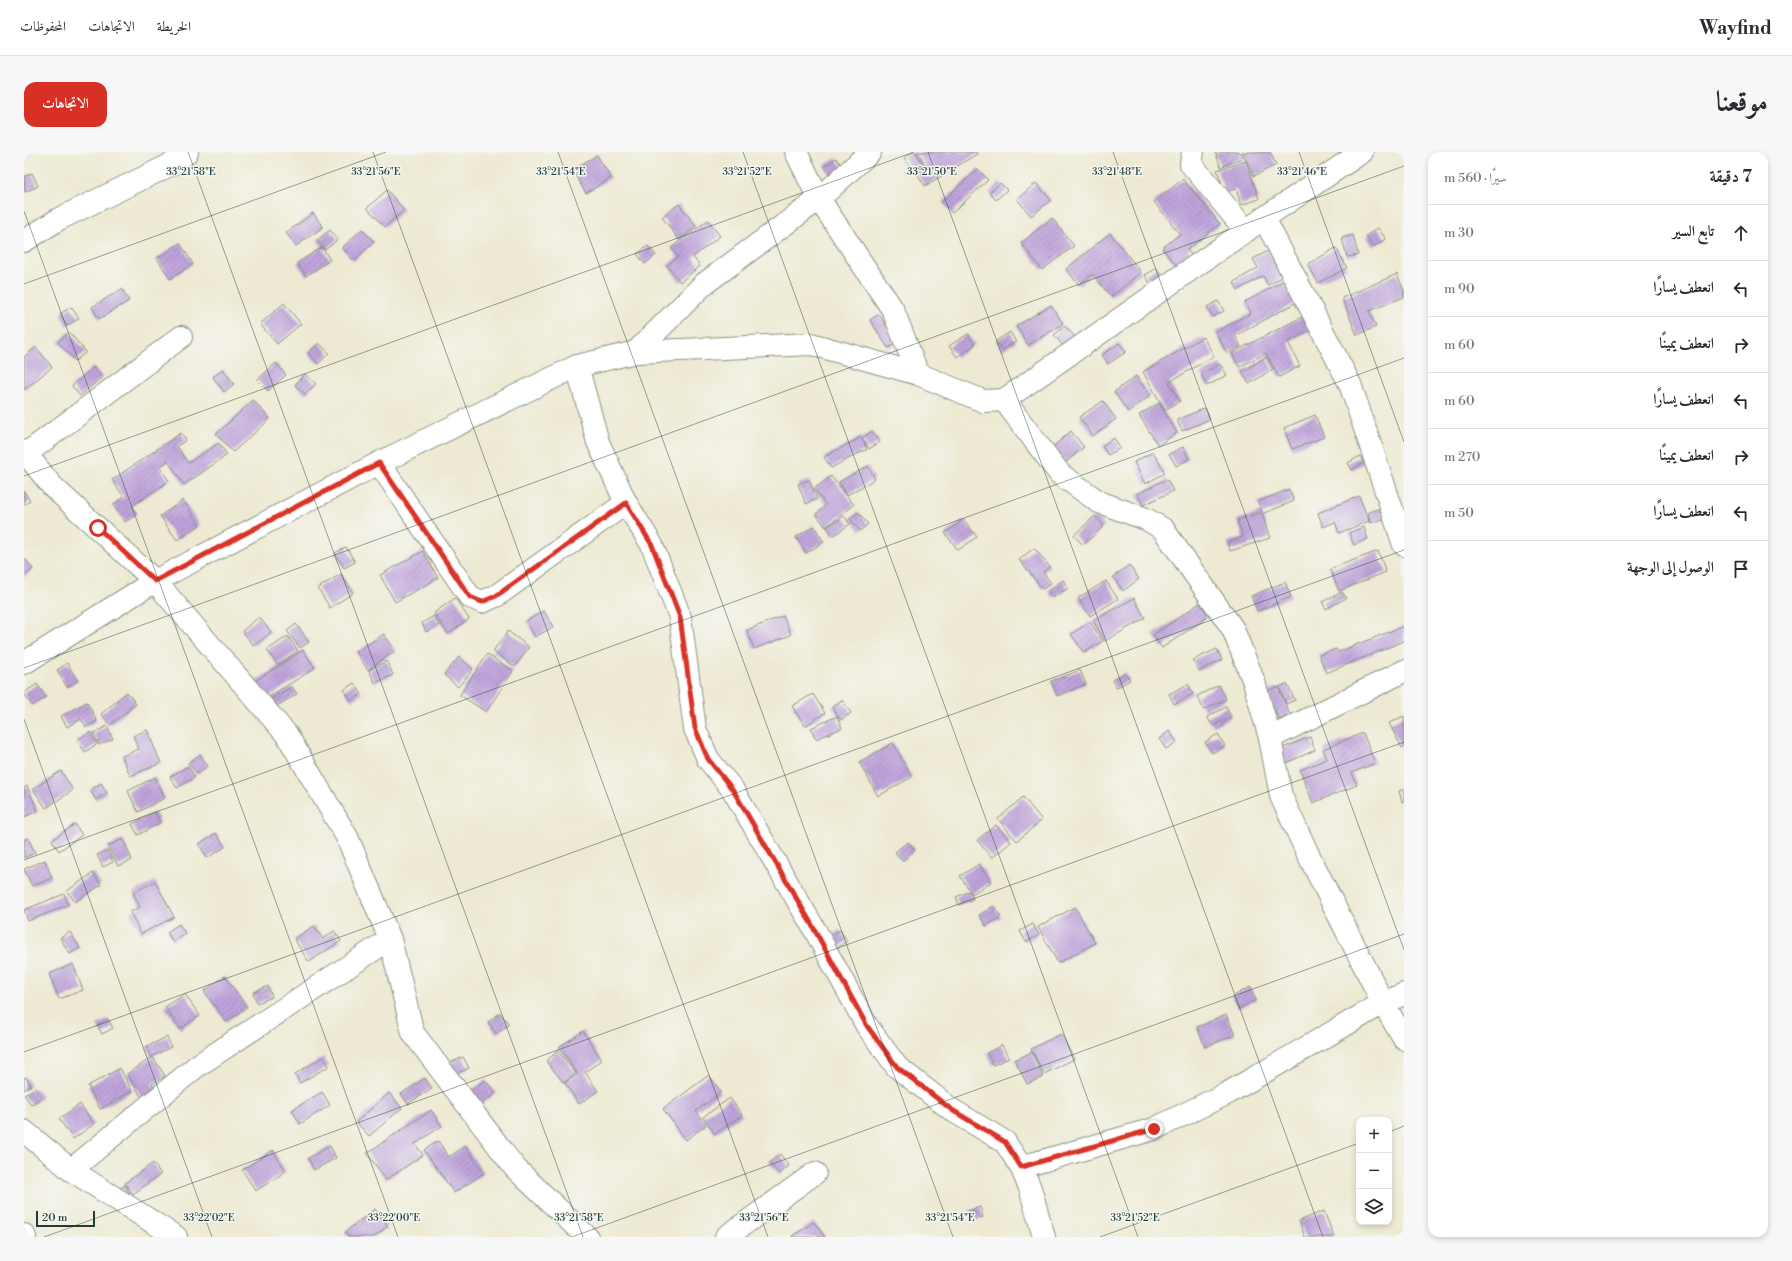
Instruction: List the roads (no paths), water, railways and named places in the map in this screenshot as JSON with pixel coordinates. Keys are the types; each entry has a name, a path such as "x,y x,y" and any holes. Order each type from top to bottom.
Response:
{"street":[{"path":"24,241 59,219 176,162 187,152"},
{"path":"796,152 819,199 893,310 918,374"},
{"path":"636,352 704,284 819,199 870,152"},
{"path":"1193,152 1191,164 1246,231"},
{"path":"24,662 155,581 379,463 577,366 636,352 811,344 918,374 983,401 1004,400 1264,218 1362,152"},
{"path":"1264,218 1350,384 1404,545"},
{"path":"181,337 25,453 52,486 155,581 287,735 347,837 390,939 413,1033 515,1168 587,1237"},
{"path":"577,366 598,442 626,503 652,545 680,617 695,728 708,759 733,790 812,925 867,1026 897,1067 952,1110 1005,1142 1021,1167 1030,1188 1044,1237"},
{"path":"1004,400 1060,474 1099,502 1146,519 1162,529 1234,629 1254,682 1270,738 1281,796 1308,854 1383,1003 1404,1039"},
{"path":"379,463 470,597 482,602 496,596 626,503"},
{"path":"1270,738 1404,671"},
{"path":"71,1170 198,1066 390,939"},
{"path":"1021,1167 1154,1129 1228,1093 1383,1003 1404,994"},
{"path":"24,1131 71,1170 176,1237"},
{"path":"726,1237 815,1174"}]}
